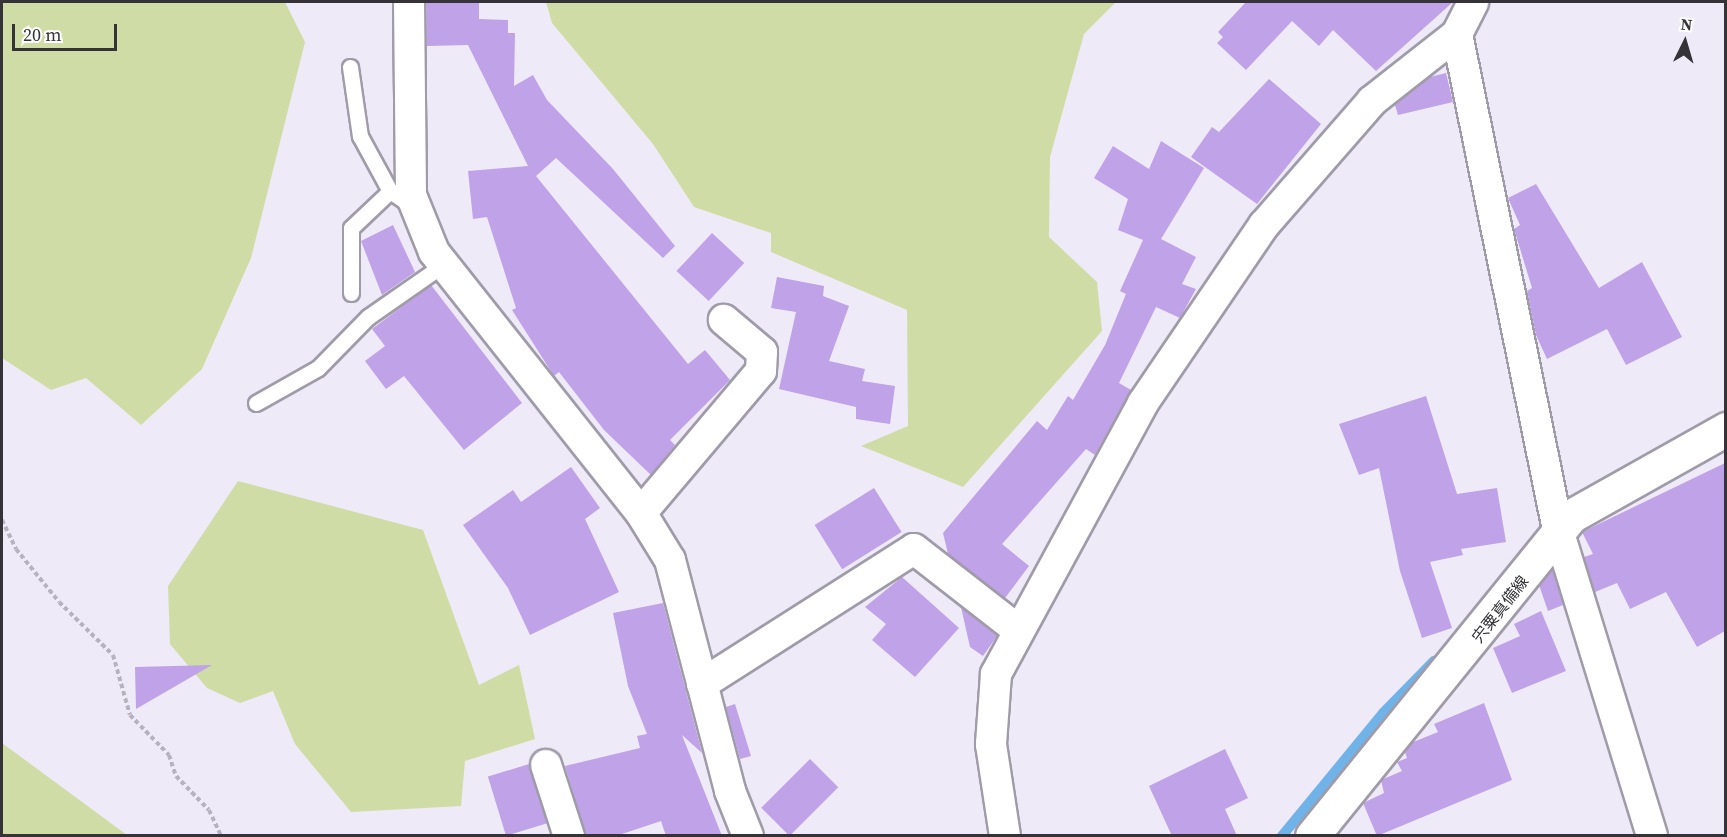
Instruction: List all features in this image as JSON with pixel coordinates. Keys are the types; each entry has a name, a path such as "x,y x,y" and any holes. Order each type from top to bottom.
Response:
{"main road":[{"name":"宍粟真備線","path":"1312,836 1462,656 1558,530 1583,506 1725,429"}],"street":[{"path":"409,2 407,144 416,208 444,264 641,513 670,560 702,684 748,836"},
{"path":"1005,836 991,744 996,674 1143,403 1264,225 1372,101 1457,34 1473,2"},
{"path":"1457,34 1558,530 1652,836"},
{"path":"641,513 761,372 762,352 724,320"},
{"path":"702,684 914,549 1018,630"},
{"path":"546,765 569,836"}],"lane":[{"path":"350,67 360,136 390,191 416,208"},
{"path":"351,293 351,228 390,191"},
{"path":"256,403 318,368 368,317 444,264"}],"path":[{"path":"2,520 16,549 112,655 130,715 169,755 176,776 209,810 220,836"}],"green space":[{"path":"2,2 285,2 305,42 251,258 202,369 141,425 86,378 51,390 2,358"},
{"path":"546,2 1116,2 1084,34 1050,157 1049,237 1097,282 1102,331 963,487 861,446 908,426 907,310 771,252 771,233 694,207 653,144 552,23"},
{"path":"238,481 423,530 479,685 519,665 535,739 465,761 461,806 351,812 295,744 273,691 240,703 207,688 170,644 168,586"},
{"path":"2,743 127,835 2,835"}],"building":[{"path":"426,2 479,2 479,19 508,20 508,33 515,33 514,86 533,75 547,100 613,169 675,246 663,258 556,158 536,176 688,364 705,350 730,380 670,440 675,445 651,475 604,430 559,372 554,376 512,310 516,308 487,217 473,219 468,171 528,166 468,45 427,46"},
{"path":"1246,2 1453,2 1376,71 1333,30 1319,46 1292,21 1246,70 1217,43 1223,37 1218,32"},
{"path":"1446,73 1453,102 1398,115 1395,105 1430,77"},
{"path":"1269,79 1321,124 1257,204 1191,157 1212,127 1219,132"},
{"path":"1161,141 1204,168 1161,239 1196,257 1182,284 1196,289 1180,318 1156,307 1119,383 1131,390 1095,455 1086,449 1002,544 1029,566 1005,598 948,554 943,533 1037,421 1047,430 1068,396 1073,400 1105,345 1126,294 1120,291 1143,240 1118,230 1128,199 1094,178 1113,146 1149,169"},
{"path":"1536,184 1599,288 1642,262 1682,337 1626,365 1607,329 1547,359 1536,335 1527,291 1532,288 1514,229 1520,225 1508,198"},
{"path":"393,225 415,272 382,295 361,241"},
{"path":"712,233 744,263 709,301 677,271"},
{"path":"777,277 824,286 823,296 849,306 829,361 865,369 862,381 895,386 890,424 856,419 856,407 779,389 796,312 771,308"},
{"path":"431,285 522,403 464,450 404,376 386,389 365,361 385,346 372,329"},
{"path":"1426,396 1457,494 1497,488 1506,542 1461,549 1463,555 1430,562 1452,628 1422,638 1400,571 1379,468 1359,475 1339,424"},
{"path":"1725,463 1725,631 1697,647 1666,592 1630,609 1617,583 1595,592 1584,557 1593,554 1582,532"},
{"path":"571,467 600,508 585,519 619,592 530,635 508,588 463,525 513,490 521,502"},
{"path":"874,488 902,532 842,569 815,525"},
{"path":"1552,569 1563,605 1548,611 1539,585"},
{"path":"902,577 959,628 915,677 872,640 886,624 865,607"},
{"path":"663,603 702,753 682,735 722,836 666,836 661,821 616,836 586,836 565,766 640,748 637,736 647,734 628,686 613,613"},
{"path":"961,607 997,636 983,656 970,647"},
{"path":"1541,611 1566,671 1512,693 1493,648 1520,636 1514,624"},
{"path":"212,665 136,709 135,667"},
{"path":"1484,703 1512,780 1377,836 1363,803 1384,793 1381,780 1402,771 1397,762 1407,758 1405,752 1411,743 1438,732 1434,724"},
{"path":"735,704 751,756 740,759 726,707"},
{"path":"1225,749 1248,798 1225,809 1237,836 1172,836 1149,786"},
{"path":"810,759 838,787 790,836 761,808"},
{"path":"529,764 547,823 506,836 488,777"}],"waterway":[{"path":"1282,836 1383,713 1434,661"}]}
